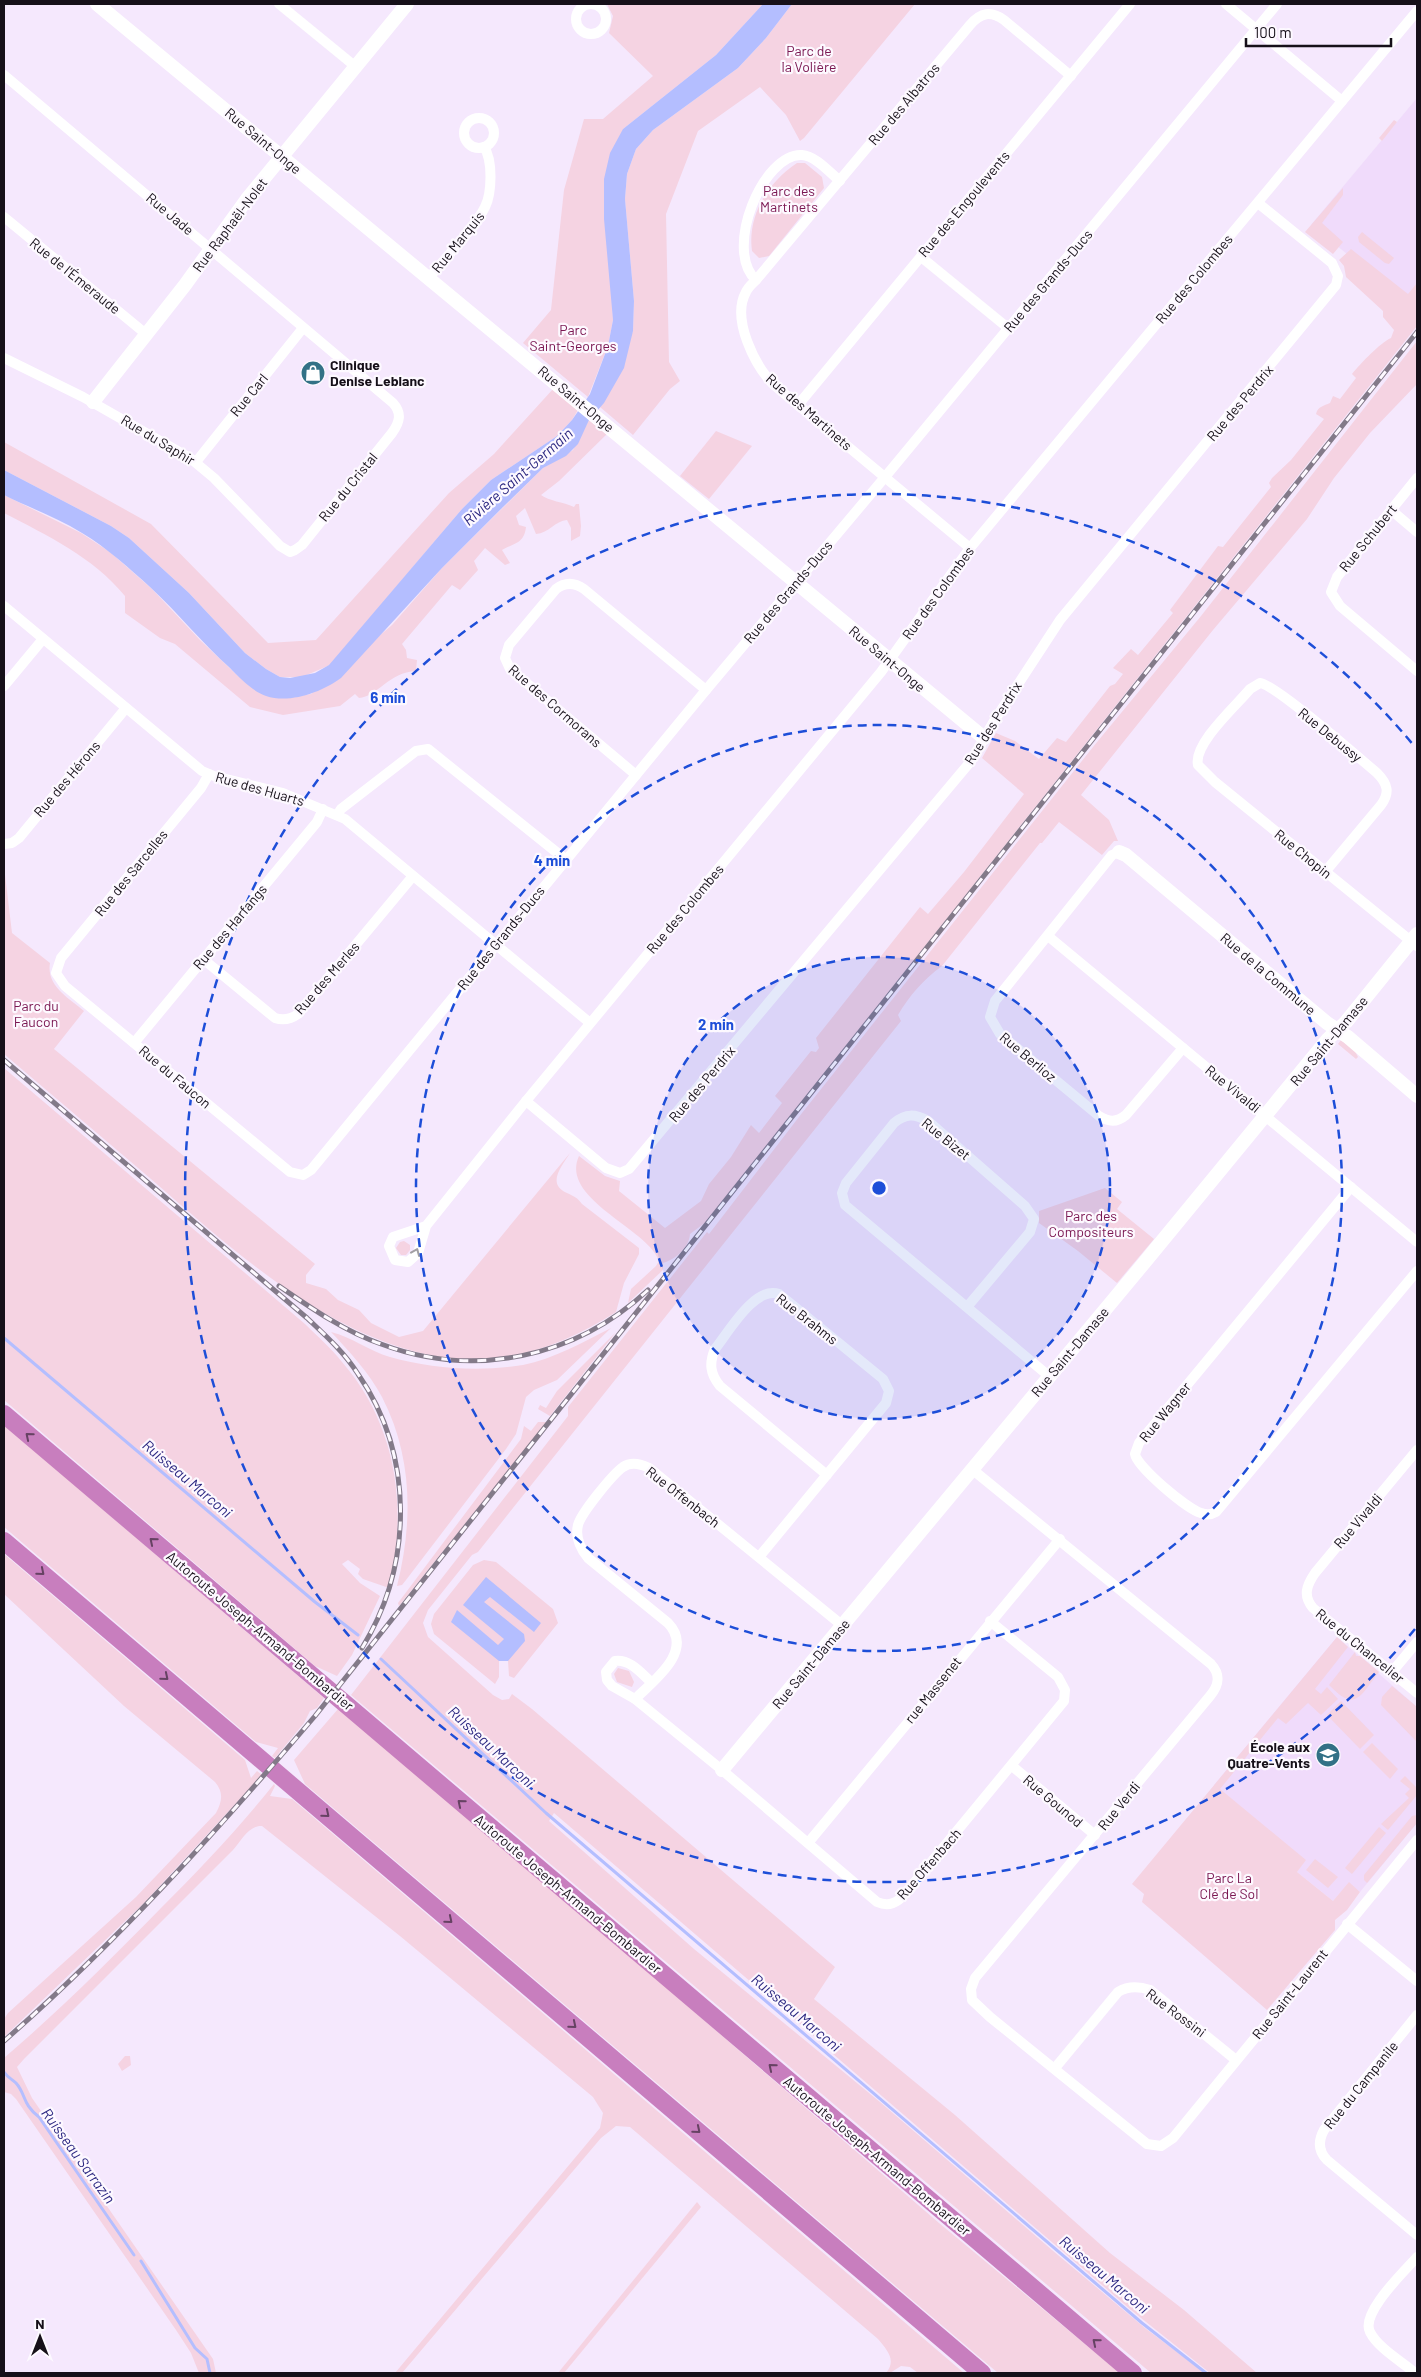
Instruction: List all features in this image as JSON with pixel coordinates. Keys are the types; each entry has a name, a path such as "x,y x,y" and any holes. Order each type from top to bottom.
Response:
{"highway":[{"name":"Autoroute Joseph-Armand-Bombardier","path":"4,1414 1133,2373"},
{"path":"4,1541 982,2373"}],"street":[{"name":"Rue Saint-Onge","path":"97,4 984,738"},
{"path":"279,4 356,68"},
{"name":"Rue Raphaël-Nolet","path":"93,402 282,157 407,4"},
{"name":"Rue des Engoulevents","path":"798,405 1130,4"},
{"path":"1226,4 1342,101"},
{"name":"Rue des Grands-Ducs","path":"298,1175 311,1170 565,859 1277,4"},
{"name":"Rue des Colombes","path":"426,1226 590,1023 889,661 970,548 1417,11"},
{"name":"Rue des Albatros","path":"756,280 970,25 982,14 993,14 1004,20 1070,76"},
{"name":"Rue Jade","path":"4,75 392,403 399,416"},
{"name":"Rue Marquis","path":"429,278 486,205 490,163 489,156 484,147"},
{"path":"756,280 745,262 744,232 750,208 765,181 786,161 801,155 813,159 840,181"},
{"name":"Rue des Perdrix","path":"526,1102 610,1171 620,1173 634,1165 971,761 1060,620 1336,285 1338,276 1332,263 1258,203"},
{"name":"Rue de l'Émeraude","path":"4,217 146,334"},
{"path":"921,257 1008,328"},
{"name":"Rue des Martinets","path":"756,280 747,290 744,299 743,317 748,344 764,374 798,405 970,548"},
{"name":"Rue Carl","path":"196,462 303,328"},
{"name":"Rue du Saphir","path":"4,358 93,402 196,462 214,478 282,549 290,552"},
{"name":"Rue du Cristal","path":"290,552 302,544 392,433 399,416"},
{"name":"Rue Schubert","path":"1417,478 1337,577 1331,592 1337,603 1417,671"},
{"path":"1391,510 1417,532"},
{"name":"Rue des Cormorans","path":"636,775 510,669 505,658 509,645 556,589 566,584 573,584 584,588 706,690"},
{"name":"Rue des Huarts","path":"4,606 126,708 209,774 283,793 345,819 590,1023"},
{"path":"4,686 43,639"},
{"name":"Rue Debussy","path":"1197,756 1203,744 1250,690 1260,683 1289,700 1377,773 1387,788 1386,799 1325,872"},
{"name":"Rue des Hérons","path":"4,844 12,843 18,838 126,708"},
{"path":"337,815 341,809 416,751 428,749 565,859"},
{"name":"Rue Chopin","path":"1197,756 1198,765 1206,774 1325,872 1415,940"},
{"name":"Rue des Sarcelles","path":"56,973 61,958 209,774"},
{"name":"Rue des Harfangs","path":"134,1043 316,822 323,809"},
{"name":"Rue Berlioz","path":"1119,852 1112,855 992,1006 990,1017 1000,1034 1099,1116 1110,1121 1116,1121 1126,1115 1183,1048"},
{"name":"Rue de la Commune","path":"1119,852 1126,855 1417,1096"},
{"name":"Rue des Merles","path":"204,959 275,1018 283,1020 292,1018 298,1014 413,876"},
{"name":"Rue Vivaldi","path":"1048,936 1417,1242"},
{"name":"Rue Saint-Damase","path":"722,1770 1266,1116 1415,940"},
{"name":"Rue du Faucon","path":"56,973 65,986 290,1172 298,1175"},
{"name":"Rue Bizet","path":"967,1307 1030,1232 1034,1219 1025,1206 928,1121 915,1115 903,1116 894,1123 846,1183 842,1193 843,1201 848,1208 967,1307 1050,1376"},
{"name":"Rue Wagner","path":"1351,1187 1138,1443 1135,1454 1140,1466 1194,1510 1206,1514 1216,1512 1417,1271"},
{"name":"Rue Brahms","path":"758,1558 827,1475 886,1403 889,1391 887,1385 779,1294 767,1293 754,1300 715,1349 712,1356 712,1373 720,1386 827,1475"},
{"name":"Rue Vivaldi","path":"1306,1596 1307,1585 1315,1573 1417,1450"},
{"name":"Rue Offenbach","path":"635,1699 676,1652 675,1634 668,1624 588,1558 578,1539 578,1525 581,1518 618,1471 633,1464 649,1468 843,1626"},
{"name":"Rue Verdi","path":"973,1470 1211,1664 1218,1674 1215,1690 978,1975 971,1989 971,1995 976,2004 1147,2144 1161,2146"},
{"name":"rue Massenet","path":"808,1843 990,1621 1060,1539"},
{"name":"Rue du Chancelier","path":"1306,1596 1313,1608 1417,1693"},
{"name":"Rue Offenbach","path":"651,1682 634,1666 624,1661 615,1661 608,1667 606,1675 609,1683 635,1699 722,1770 877,1902 888,1904 896,1902 1012,1766 1064,1701 1065,1690 1058,1677 990,1621"},
{"path":"1392,1672 1417,1642"},
{"name":"Rue Gounod","path":"1012,1766 1095,1835"},
{"name":"Rue Saint-Laurent","path":"1161,2146 1172,2138 1417,1840"},
{"path":"1347,1924 1417,1981"},
{"name":"Rue Rossini","path":"1056,2068 1118,1992 1124,1988 1134,1987 1150,1990 1236,2060"},
{"name":"Rue du Campanile","path":"1417,2015 1324,2130 1320,2136 1320,2145 1321,2153 1327,2160 1417,2235"},
{"path":"1415,2373 1381,2345 1370,2333 1368,2319 1376,2306 1417,2257"}],"shaded area":[{"path":"1417,98 1417,310 1311,225"},
{"name":"École aux Quatre-Vents","path":"1337,1637 1417,1707 1417,1823 1360,1892 1349,1883 1333,1901 1297,1872 1305,1860 1214,1785"}],"green space":[{"name":"Parc Saint-Georges","path":"607,4 763,4 716,55 623,129 611,277 613,320 608,346 588,397 523,343 551,310 564,190 584,119 603,119 653,76 609,33 613,16"},
{"name":"Parc de la Volière","path":"792,4 915,4 800,141 786,115 760,87 698,131 666,214 669,362 680,381 670,389 633,435 600,407 633,331 634,301 625,199 627,174 636,149 653,130 738,68 766,38"},
{"path":"1394,120 1397,122 1382,141 1379,138"},
{"name":"Parc des Martinets","path":"797,163 805,163 822,177 824,188 769,256 759,258 752,251 751,238 756,213 777,180"},
{"path":"1343,188 1343,195 1322,223 1343,242 1333,254 1305,232"},
{"path":"1362,232 1394,258 1389,264 1385,263 1359,242 1358,237"},
{"path":"1351,249 1408,294 1417,283 1417,326 706,1222 690,1234 687,1244 681,1252 673,1259 663,1263 663,1270 628,1303 631,1289 659,1261 652,1249 593,1200 582,1186 576,1172 579,1156 605,1176 620,1181 619,1191 665,1228 701,1201 709,1184 731,1157 751,1125 759,1133 782,1103 775,1096 811,1051 816,1052 819,1048 816,1038 920,907 928,914 964,872 1024,794 982,758 996,733 1015,741 1039,759 1057,738 1066,742 1110,686 1115,684 1123,674 1113,668 1131,649 1138,655 1173,613 1170,610 1218,546 1223,547 1271,487 1269,483 1272,478 1291,460 1324,419 1316,414 1318,409 1330,403 1333,396 1340,399 1356,378 1352,374 1365,359 1391,338 1394,330 1383,317 1383,311 1346,277 1344,266 1339,260"},
{"path":"1417,341 1417,384 1370,433 1334,478 1307,519 1213,630 1081,795 1109,820 1118,841 1114,841 1102,855 1059,822 1040,843 942,966 923,982 907,1001 898,1015 901,1021 478,1552 472,1555 428,1610 423,1623 428,1637 493,1695 502,1700 509,1699 512,1694 532,1709 835,1967 814,1999 955,2115 1110,2253 1184,2310 1257,2373 1210,2373 1131,2310 833,2054 839,2047 831,2039 823,2044 554,1813 549,1821 694,1949 880,2102 1145,2328 1205,2373 1151,2373 351,1695 568,1416 568,1407 707,1232 709,1234 802,1113 1093,747 1201,616"},
{"path":"553,389 578,410 572,420 557,436 491,480 462,509 330,665 302,677 280,677 245,653 189,593 129,538 111,526 4,470 4,442 151,524 268,643 316,640 449,493 494,454"},
{"path":"589,420 607,434 559,481 541,495 574,507 576,504 579,504 580,536 571,541 571,528 567,520 559,522 545,532 536,534 525,508 516,516 519,525 526,527 523,537 518,542 502,550 510,563 505,565 485,548 474,561 478,570 460,590 452,585 402,644 406,650 407,658 417,660 416,671 398,676 366,697 359,698 355,694 340,706 283,715 250,707 175,644 160,638 125,613 125,596 99,570 69,548 4,513 4,495 81,533 110,552 152,589 200,640 238,676 277,698 311,694 392,625 442,568 543,468 573,450"},
{"path":"716,431 752,446 709,499 680,476"},
{"name":"Parc du Faucon","path":"4,866 12,933 50,963 50,971 55,985 84,1011 54,1049 315,1264 306,1275 306,1283 326,1289 338,1300 359,1310 371,1323 399,1337 423,1331 570,1153 560,1169 557,1185 577,1198 582,1204 639,1248 639,1254 624,1283 616,1312 577,1334 536,1350 493,1359 470,1360 448,1358 406,1349 365,1334 326,1314 252,1264 4,1054"},
{"path":"1341,1040 1354,1049 1358,1057 1356,1059 1338,1044"},
{"path":"4,1068 305,1324 329,1347 361,1387 375,1413 386,1440 393,1469 397,1498 395,1558 389,1588 363,1579 358,1574 360,1569 348,1560 342,1564 360,1583 380,1596 352,1655 337,1676 315,1666 4,1400"},
{"name":"Parc des Compositeurs","path":"1105,1188 1122,1202 1117,1209 1154,1239 1117,1283 1078,1251 1039,1223 1039,1211"},
{"path":"404,1241 410,1245 410,1250 406,1255 401,1255 396,1248 400,1242"},
{"path":"611,1328 557,1380 534,1390 526,1397 516,1434 506,1449 406,1580 402,1585 397,1586 406,1538 407,1514 405,1467 400,1443 377,1388 359,1363 331,1332 390,1357 439,1367 473,1369 523,1365 546,1359"},
{"path":"616,1332 550,1416 538,1409 540,1405 546,1408 557,1391"},
{"path":"538,1422 547,1422 399,1606 398,1603 521,1439 524,1426 531,1431"},
{"path":"4,1425 324,1698 317,1708 310,1711 304,1723 275,1758 272,1756 278,1748 256,1742 4,1527"},
{"path":"4,1554 245,1760 251,1778 257,1771 262,1775 144,1903 4,2037 4,2019 8,2013 136,1897 216,1813 220,1805 221,1793 215,1782 124,1706 4,1594"},
{"path":"484,1560 496,1562 553,1609 558,1623 514,1678 509,1676 508,1661 499,1661 499,1677 495,1684 434,1634 431,1624 434,1614 473,1565"},
{"name":"Parc La Clé de Sol","path":"1337,1637 1348,1647 1315,1689 1321,1694 1327,1687 1338,1699 1321,1715 1308,1703 1286,1724 1278,1718 1220,1789 1306,1860 1297,1872 1333,1901 1349,1882 1360,1892 1347,1910 1335,1920 1335,1930 1267,2010 1142,1902 1144,1894 1132,1884"},
{"path":"1355,1652 1356,1656 1360,1656 1379,1672 1362,1694 1352,1700 1338,1693 1329,1685"},
{"path":"618,1668 629,1671 634,1682 632,1687 617,1682 614,1674"},
{"path":"1392,1686 1417,1707 1417,1742 1381,1705 1382,1697"},
{"path":"1341,1701 1374,1735 1360,1749 1327,1715"},
{"path":"338,1709 588,1920 939,2223 1120,2373 998,2373 305,1784 294,1760"},
{"path":"1372,1743 1398,1769 1390,1779 1363,1752"},
{"path":"1405,1776 1417,1788 1417,1795 1388,1830 1381,1824 1409,1798 1405,1794 1410,1789 1400,1781"},
{"path":"274,1784 275,1786 270,1796 292,1799 964,2373 918,2373 910,2367 901,2366 890,2373 886,2373 891,2364 891,2359 878,2339 630,2127 616,2126 601,2138 402,2373 395,2373 600,2128 603,2113 593,2097 400,1936 262,1826 257,1826 246,1834 233,1850 17,2067 32,2098 213,2359 216,2373 199,2373 191,2353 176,2330 16,2099 11,2094 4,2092 4,2058 45,2022 123,1947 205,1863"},
{"path":"1417,1815 1417,1823 1367,1883 1364,1880 1364,1875 1412,1816"},
{"path":"1379,1827 1386,1833 1352,1874 1345,1868"},
{"path":"1315,1859 1338,1877 1328,1888 1306,1870"},
{"path":"125,2056 130,2056 131,2065 122,2071 118,2064"},
{"path":"697,2202 701,2207 564,2373 558,2373"}],"water":[{"name":"Rivière Saint-Germain","path":"763,4 792,4 766,38 738,68 653,130 636,149 627,174 625,199 634,301 633,331 624,368 604,403 589,420 578,444 566,456 543,468 503,507 442,568 341,678 325,688 295,698 275,698 261,694 242,680 160,597 109,552 73,528 4,495 4,470 111,526 129,538 189,593 245,653 280,677 290,678 315,673 329,665 462,509 491,480 557,436 572,420 590,394 608,346 613,320 604,219 604,179 610,153 623,129 716,55"},
{"path":"486,1577 541,1623 534,1632 490,1597 484,1602 524,1634 525,1641 508,1661 499,1661 451,1622 457,1610 498,1645 504,1639 463,1605"}],"waterway":[{"name":"Ruisseau Marconi","path":"4,1338 315,1602 358,1635"},
{"name":"Ruisseau Marconi","path":"381,1659 546,1813 1142,2323 1206,2373"},
{"name":"Ruisseau Sarrazin","path":"4,2072 19,2087 30,2108 39,2117 134,2255"},
{"name":"Ruisseau Sarrazin","path":"141,2261 195,2348 207,2359 210,2373"}],"railway":[{"path":"4,2041 126,1925 241,1801 315,1716 1417,332"},
{"path":"4,1060 307,1318 340,1351 358,1374 377,1406 390,1440 398,1475 400,1511 398,1546 391,1582 379,1616 362,1648"},
{"path":"279,1286 303,1303 367,1339 416,1355 452,1360 487,1360 522,1356 556,1346 589,1332 619,1313 648,1290"}],"place":[{"name":"Clinique Denise Leblanc","path":"313,373"},
{"name":"École aux Quatre-Vents","path":"1328,1755"}]}
